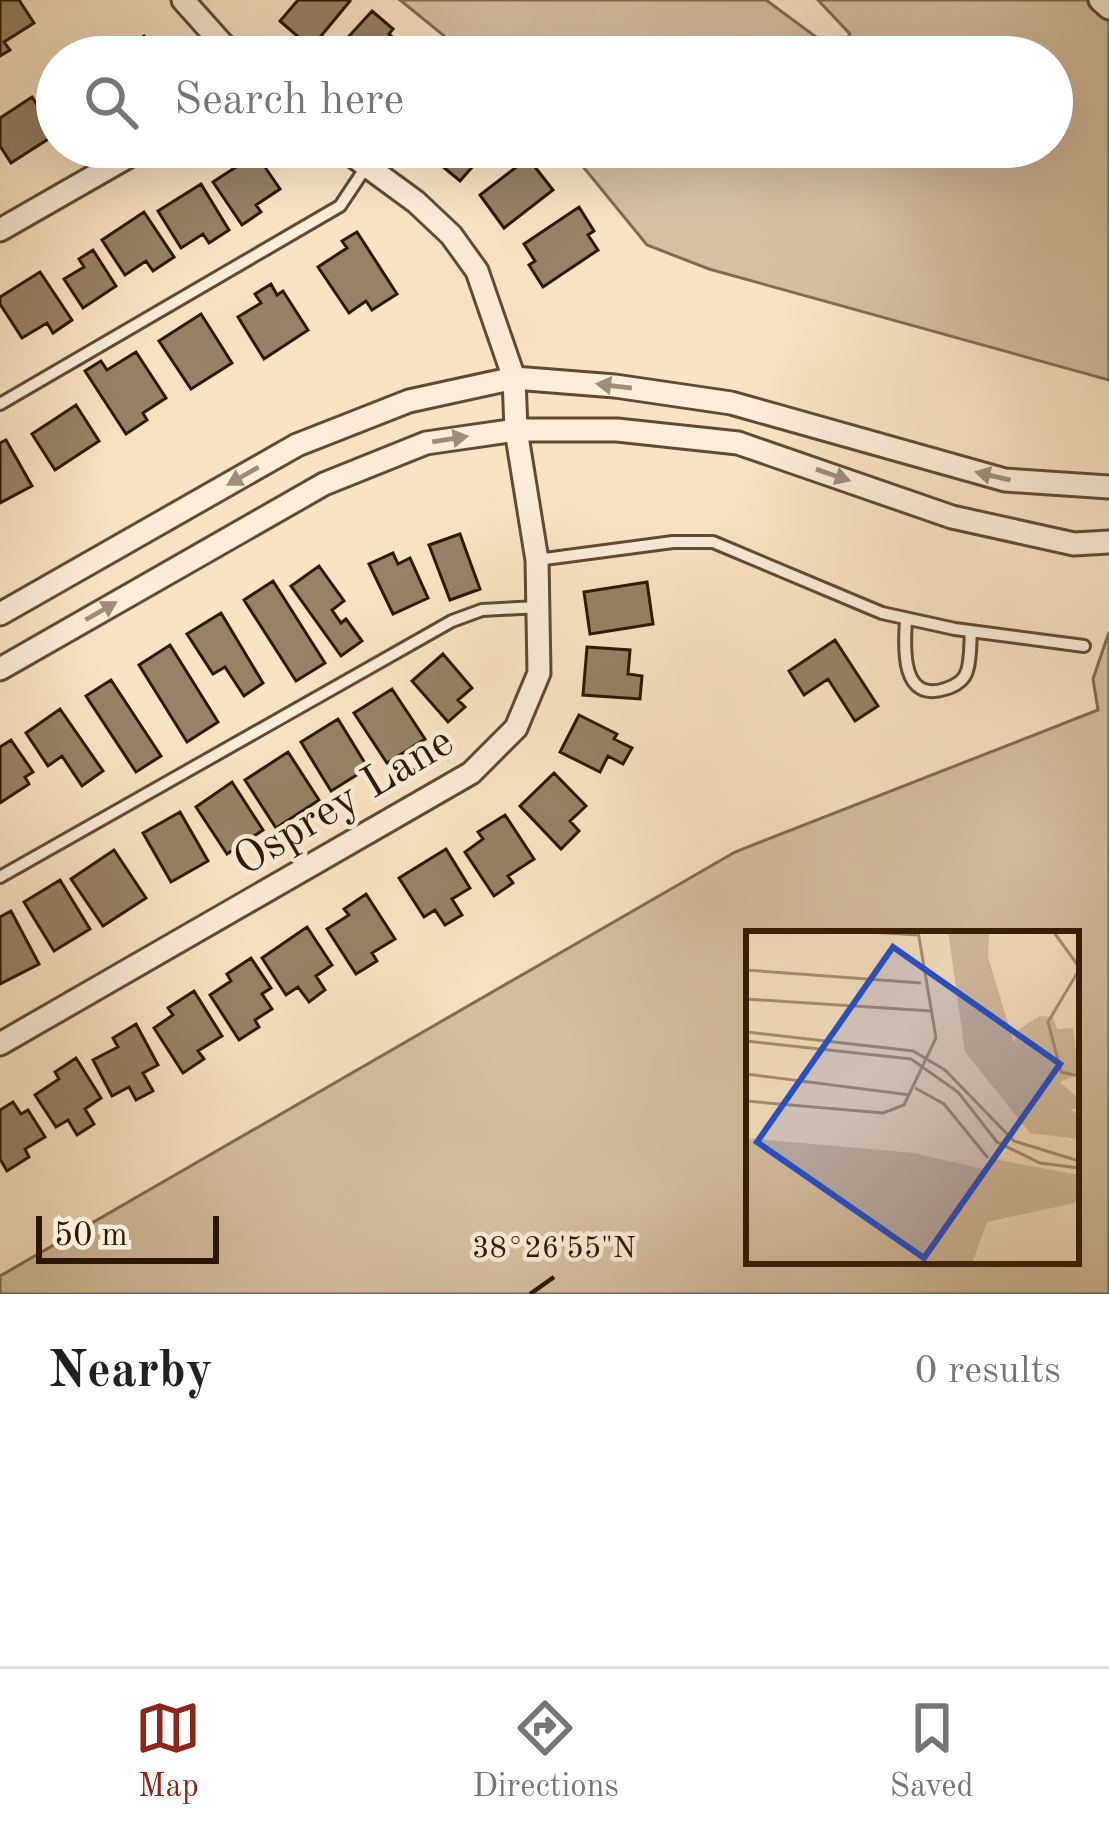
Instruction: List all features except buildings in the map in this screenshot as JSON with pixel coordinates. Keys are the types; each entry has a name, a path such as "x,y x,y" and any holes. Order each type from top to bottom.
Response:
{"street":[{"path":"183,0 215,36"},
{"path":"1100,0 1109,8"},
{"path":"0,230 109,168"},
{"name":"Osprey Lane","path":"0,1044 471,773 516,728 539,673 539,607 514,378 477,272 440,224 367,168"},
{"path":"0,614 297,445 409,401 514,378 614,386 731,404 1005,480 1109,488"},
{"path":"0,669 324,484 426,443 517,430 616,430 738,443 952,518 1074,544 1109,542"}],"lane":[{"path":"0,404 340,206 365,168"},
{"path":"537,560 611,548 713,542 906,620 1084,646"},
{"path":"0,877 452,621 482,610 539,607"},
{"path":"906,620 903,656 914,684 925,691 939,691 963,679 971,631"}],"shaded area":[{"path":"400,0 766,0 815,36 444,36"},
{"path":"818,0 1109,0 1109,380 709,269 647,245 584,168 1073,168 1073,36 849,36"},
{"path":"1109,632 1109,1294 0,1294 0,1276 735,852 1098,710 1093,679"}]}
